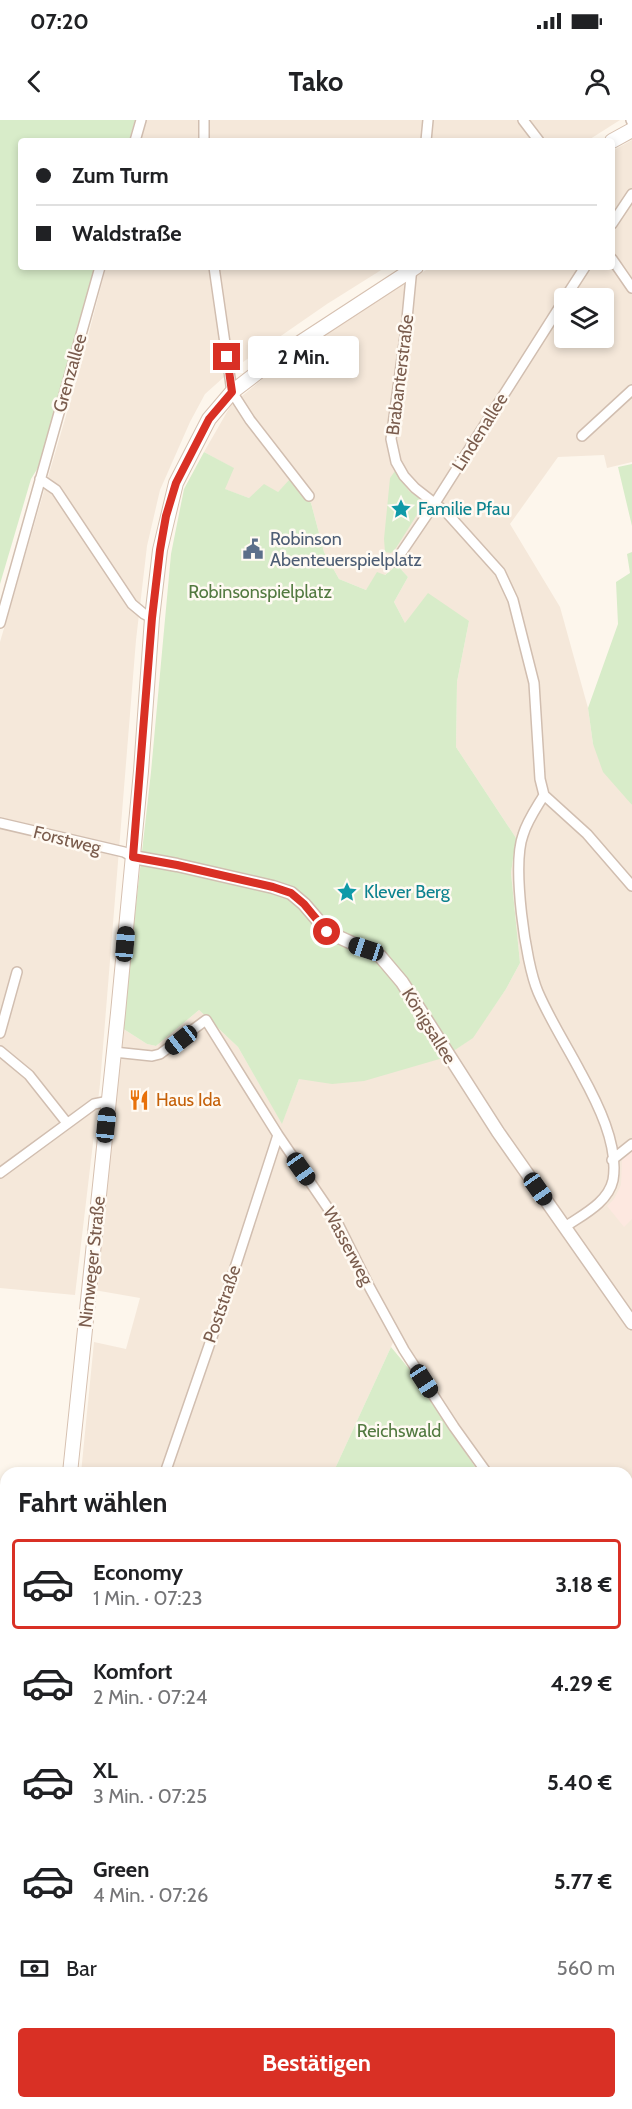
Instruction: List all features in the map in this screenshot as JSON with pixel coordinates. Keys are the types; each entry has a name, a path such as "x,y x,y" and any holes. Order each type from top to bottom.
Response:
{"main road":[{"path":"615,139 632,130"},
{"name":"Nimweger Straße","path":"71,1467 133,857 152,618 160,550 176,483 209,419 232,392 275,359 410,270"}],"street":[{"path":"136,138 141,120"},
{"path":"204,120 204,138"},
{"path":"426,138 428,120"},
{"path":"523,120 537,138"},
{"path":"615,220 632,194"},
{"path":"615,264 632,288"},
{"name":"Grenzallee","path":"0,623 99,270"},
{"path":"214,270 232,392 250,420 309,496"},
{"name":"Brabanterstraße","path":"413,270 391,439 396,462 404,476 415,488 435,503 496,566 513,600 534,683 540,779 544,795"},
{"name":"Lindenallee","path":"571,288 583,270"},
{"name":"Lindenallee","path":"395,562 554,315"},
{"path":"582,436 632,390"},
{"path":"40,479 56,490 132,604 152,618"},
{"path":"565,1227 596,1205 607,1193 612,1182 612,1160 601,1111 537,991 529,961 518,879 518,858 522,835 544,795 587,834 632,886"},
{"name":"Forstweg","path":"0,823 124,852 133,857"},
{"name":"Königsallee","path":"133,857 177,865 291,893 304,904 327,932 380,956 397,974 498,1132 632,1323"},
{"path":"0,1033 17,972"},
{"name":"Wasserweg","path":"114,1052 152,1056 160,1054 206,1020 278,1135 336,1220 404,1350 483,1467"},
{"path":"0,1051 29,1075 67,1123"},
{"path":"0,1173 94,1104 109,1101"},
{"name":"Poststraße","path":"167,1467 278,1135"},
{"path":"612,1160 632,1144"}],"shaded area":[{"path":"144,120 620,120 592,138 139,138"},
{"path":"632,140 632,462 607,468 604,455 558,457 510,524 560,607 588,708 593,744 632,805 632,1467 487,1467 465,1439 397,1334 336,1467 82,1467 94,1342 126,1349 140,1298 94,1290 122,1028 147,1044 156,1046 199,1010 238,1047 282,1123 299,1079 443,1058 472,1038 506,989 520,963 511,873 516,838 456,747 457,682 469,621 405,623 394,602 408,577 397,565 366,590 339,579 324,552 311,503 290,480 278,492 249,498 224,489 233,468 204,452 231,405 299,349 426,270 615,270 615,149"},
{"path":"105,270 381,270 327,304 233,369 205,394 160,490 147,546 136,640 100,1084 75,1295 0,1288 0,642 79,371"},
{"path":"632,1151 632,1219 624,1227 607,1206 614,1199 621,1185 622,1160"}],"green space":[{"path":"0,120 135,120 130,138 18,138 18,270 95,270 47,453 31,479 0,584"},
{"name":"Robinsonspielplatz","path":"204,452 234,468 225,489 249,498 264,484 278,492 290,479 311,503 324,552 339,579 366,590 377,572 385,575 397,565 408,577 394,602 405,623 428,593 469,621 457,682 456,747 516,838 511,873 520,963 506,989 473,1038 443,1058 364,1081 332,1084 299,1079 282,1124 238,1047 199,1010 156,1046 147,1044 122,1028 151,772 171,554 184,489"},
{"path":"632,464 632,526 618,467"},
{"path":"395,471 409,491 425,502 391,553 385,552 384,539 390,478"},
{"path":"632,552 632,805 603,772 593,744 588,708 618,624 616,582 630,573 627,554"},
{"name":"Reichswald","path":"391,1347 415,1376 475,1467 336,1467"}],"place":[{"name":"Familie Pfau","path":"401,509"},
{"name":"Robinson Abenteuerspielplatz","path":"253,549"},
{"name":"Klever Berg","path":"347,892"},
{"name":"Haus Ida","path":"139,1100"}],"route":[{"path":"227,357 232,392 209,419 176,483 166,516 152,618 133,857 177,865 291,893 312,912 327,932"}]}
